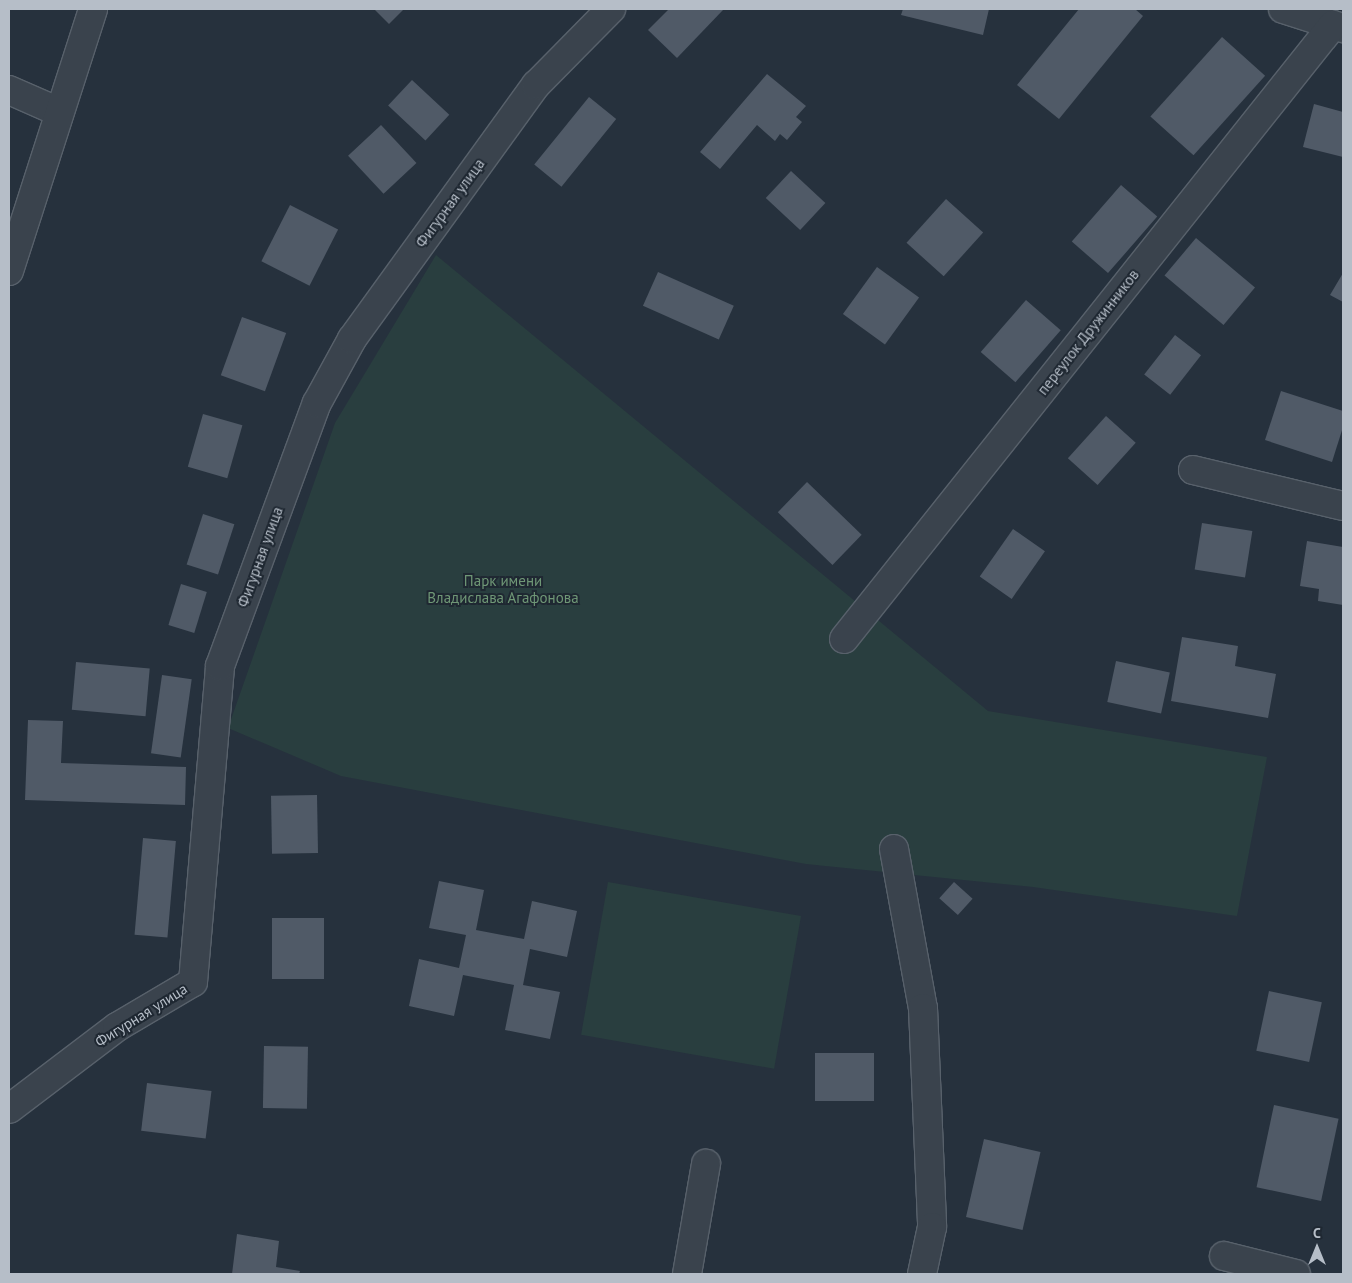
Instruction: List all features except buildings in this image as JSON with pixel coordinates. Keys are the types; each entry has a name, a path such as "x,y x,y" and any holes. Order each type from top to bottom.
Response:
{"street":[{"path":"9,271 93,9"},
{"name":"Фигурная улица","path":"9,1109 117,1027 193,982 220,666 317,403 352,339 536,85 611,9"},
{"path":"1283,9 1338,27"},
{"name":"переулок Дружинников","path":"844,638 1338,27"},
{"path":"9,90 59,112"},
{"path":"1193,470 1343,506"},
{"path":"894,849 924,1008 932,1227 922,1274"},
{"path":"687,1274 706,1164"},
{"path":"1224,1256 1296,1274"}],"green space":[{"name":"Парк имени Владислава Агафонова","path":"436,255 988,711 1267,757 1237,916 1033,887 806,864 341,776 228,728 335,423"},
{"path":"608,882 801,916 774,1069 581,1035"}]}
